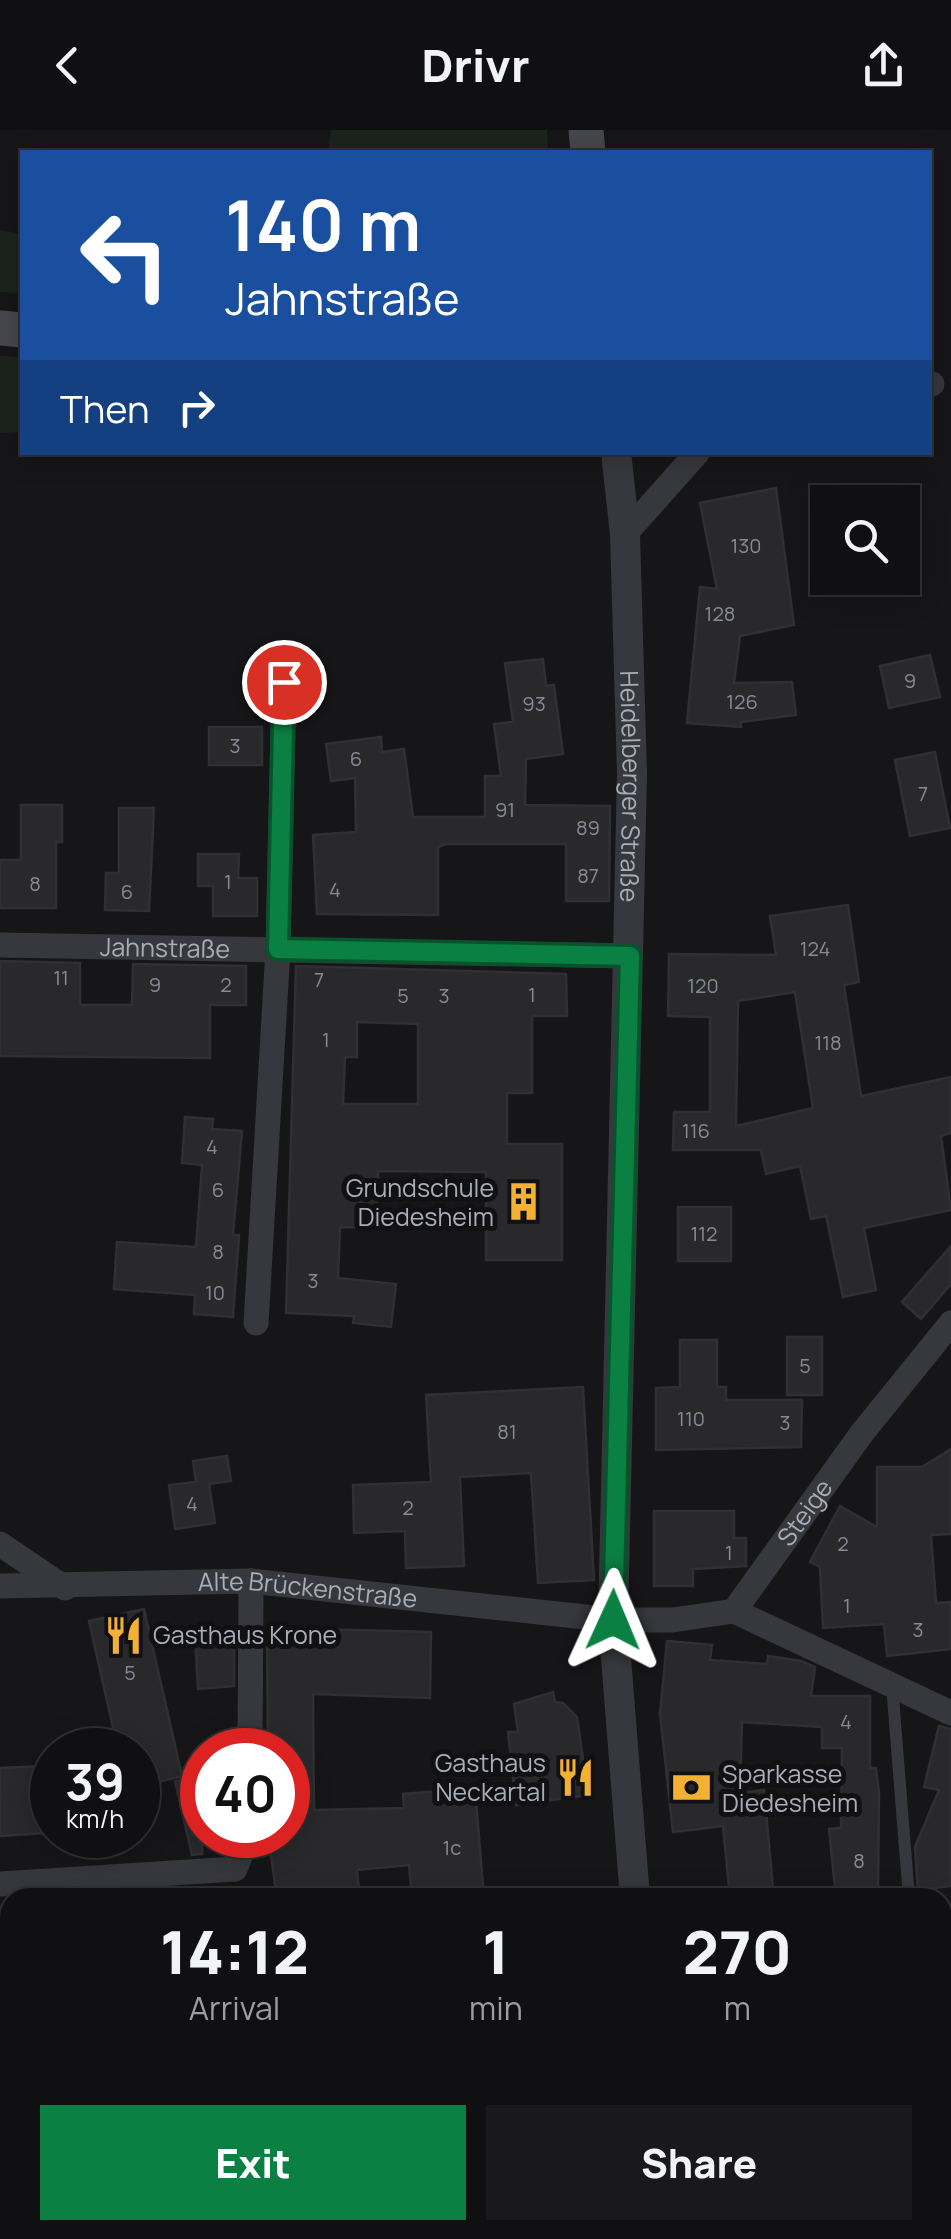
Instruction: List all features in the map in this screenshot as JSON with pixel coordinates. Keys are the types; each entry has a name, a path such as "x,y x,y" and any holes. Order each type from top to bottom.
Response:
{"street":[{"path":"625,534 695,455"},
{"name":"Heidelberger Straße","path":"613,460 625,534 632,774 613,1620 634,1888"},
{"path":"256,1323 278,949 284,682"},
{"name":"Jahnstraße","path":"0,945 630,956"},
{"name":"Steige","path":"734,1611 862,1433 951,1323"},
{"path":"0,1544 65,1588"},
{"path":"250,1728 252,1581"},
{"name":"Alte Brückenstraße","path":"0,1586 65,1588 252,1581 613,1620"},
{"path":"613,1620 673,1620 734,1611 951,1712"},
{"path":"0,1884 235,1869 240,1858"}],"lane":[{"path":"892,1685 908,1888"}],"shaded area":[{"path":"331,130 547,130 548,150 328,150"},
{"path":"0,230 20,234 20,293 0,292"},
{"path":"0,356 20,357 20,432 0,433"}],"building":[{"path":"776,488 794,625 740,636 734,683 792,682 796,715 741,722 741,727 687,723 700,587 717,589 700,503"},
{"path":"930,655 940,697 889,708 880,666"},
{"path":"543,659 546,686 554,685 563,754 526,759 525,805 610,806 609,901 566,901 566,844 446,844 438,847 438,915 317,914 313,835 356,832 355,778 331,781 326,744 381,737 382,752 404,749 413,817 485,817 485,776 501,776 494,724 513,722 505,663"},
{"path":"209,727 262,727 262,765 209,765"},
{"path":"935,752 950,828 910,836 895,760"},
{"path":"21,805 62,805 62,842 56,842 56,908 0,908 0,860 21,860"},
{"path":"119,808 154,808 149,911 105,910 106,873 119,873"},
{"path":"198,854 239,854 238,878 257,878 257,916 213,916 213,886 198,886"},
{"path":"848,905 859,982 844,985 861,1096 951,1077 951,1133 941,1136 951,1210 864,1228 876,1290 843,1297 826,1216 811,1219 800,1166 766,1174 761,1150 673,1150 674,1112 710,1112 710,1017 668,1016 669,954 776,955 770,916","holes":["795,992 813,1108 736,1126 738,1001"]},
{"path":"0,961 80,963 80,1005 132,1005 133,964 246,966 246,1005 210,1005 210,1058 0,1056"},
{"path":"296,966 566,974 567,1016 532,1016 532,1093 507,1093 507,1144 562,1144 562,1260 486,1260 486,1172 378,1171 377,1228 340,1227 338,1278 396,1284 391,1327 353,1323 354,1316 286,1313","holes":["357,1022 418,1024 418,1104 343,1104 345,1057 357,1057"]},
{"path":"185,1117 213,1119 212,1129 242,1131 233,1235 239,1235 233,1317 194,1314 195,1295 114,1289 117,1242 196,1247 202,1165 182,1163"},
{"path":"678,1207 731,1207 731,1261 678,1261"},
{"path":"951,1246 951,1284 921,1319 902,1302"},
{"path":"787,1337 822,1337 822,1395 787,1395"},
{"path":"680,1340 717,1340 717,1387 726,1387 726,1400 802,1400 801,1447 656,1450 656,1388 680,1387"},
{"path":"583,1387 594,1580 538,1583 531,1473 460,1477 464,1566 406,1568 405,1531 354,1533 353,1485 431,1482 426,1395"},
{"path":"951,1449 951,1534 931,1535 936,1603 951,1602 951,1649 887,1656 884,1624 823,1628 820,1567 810,1562 840,1506 877,1527 877,1467 922,1467"},
{"path":"227,1456 231,1481 209,1484 215,1523 175,1529 169,1485 196,1482 193,1461"},
{"path":"654,1511 734,1511 734,1538 746,1538 746,1566 693,1569 693,1586 654,1586"},
{"path":"144,1609 180,1776 160,1782 160,1728 113,1728 89,1621"},
{"path":"267,1630 431,1632 430,1698 313,1694 314,1810 404,1808 403,1794 475,1788 483,1888 411,1888 409,1865 357,1870 359,1888 276,1888 271,1858 310,1858 310,1728 268,1728"},
{"path":"234,1632 234,1686 198,1689 195,1635"},
{"path":"667,1641 712,1645 710,1660 767,1664 768,1656 801,1661 815,1667 811,1696 870,1696 870,1768 876,1768 879,1793 878,1888 835,1888 829,1829 841,1828 842,1748 822,1748 822,1727 742,1722 740,1793 764,1790 773,1888 729,1888 723,1826 673,1832 660,1714"},
{"path":"553,1692 555,1702 563,1703 577,1717 588,1795 516,1805 508,1732 518,1732 514,1704"},
{"path":"939,1726 951,1729 951,1886 918,1888 915,1847 939,1790 924,1787"},
{"path":"30,1767 30,1834 0,1836 0,1768"}],"place":[{"name":"Grundschule Diedesheim","path":"524,1202"},
{"name":"Gasthaus Krone","path":"123,1635"},
{"name":"Gasthaus Neckartal","path":"576,1777"},
{"name":"Sparkasse Diedesheim","path":"692,1788"}],"route":[{"path":"284,682 278,949 630,956 613,1620"}]}
